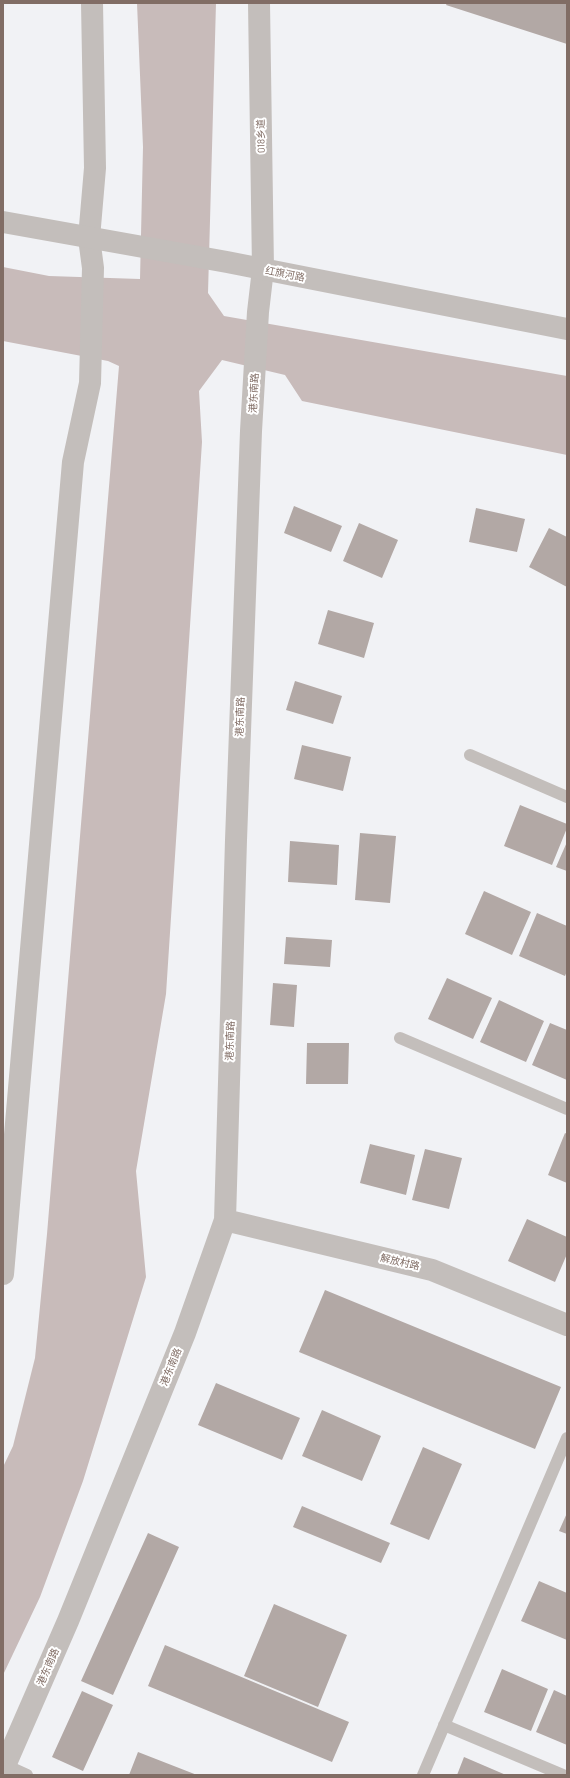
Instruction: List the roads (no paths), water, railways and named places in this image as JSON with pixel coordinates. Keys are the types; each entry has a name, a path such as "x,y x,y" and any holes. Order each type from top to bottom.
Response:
{"street":[{"path":"3,1274 73,462 90,383 93,268 90,238 95,168 92,3"},
{"name":"018乡道","path":"259,3 263,269"},
{"name":"红旗河路","path":"3,222 227,262 567,329"},
{"name":"港东南路","path":"4,1768 68,1621 185,1333 225,1220 236,832 251,431 254,411 258,312 263,269"},
{"name":"解放村路","path":"225,1220 432,1270 567,1325"}],"lane":[{"path":"470,755 567,797"},
{"path":"400,1038 567,1109"},
{"path":"423,1775 567,1438"},
{"path":"444,1725 563,1775"},
{"path":"4,1768 27,1775"}]}
